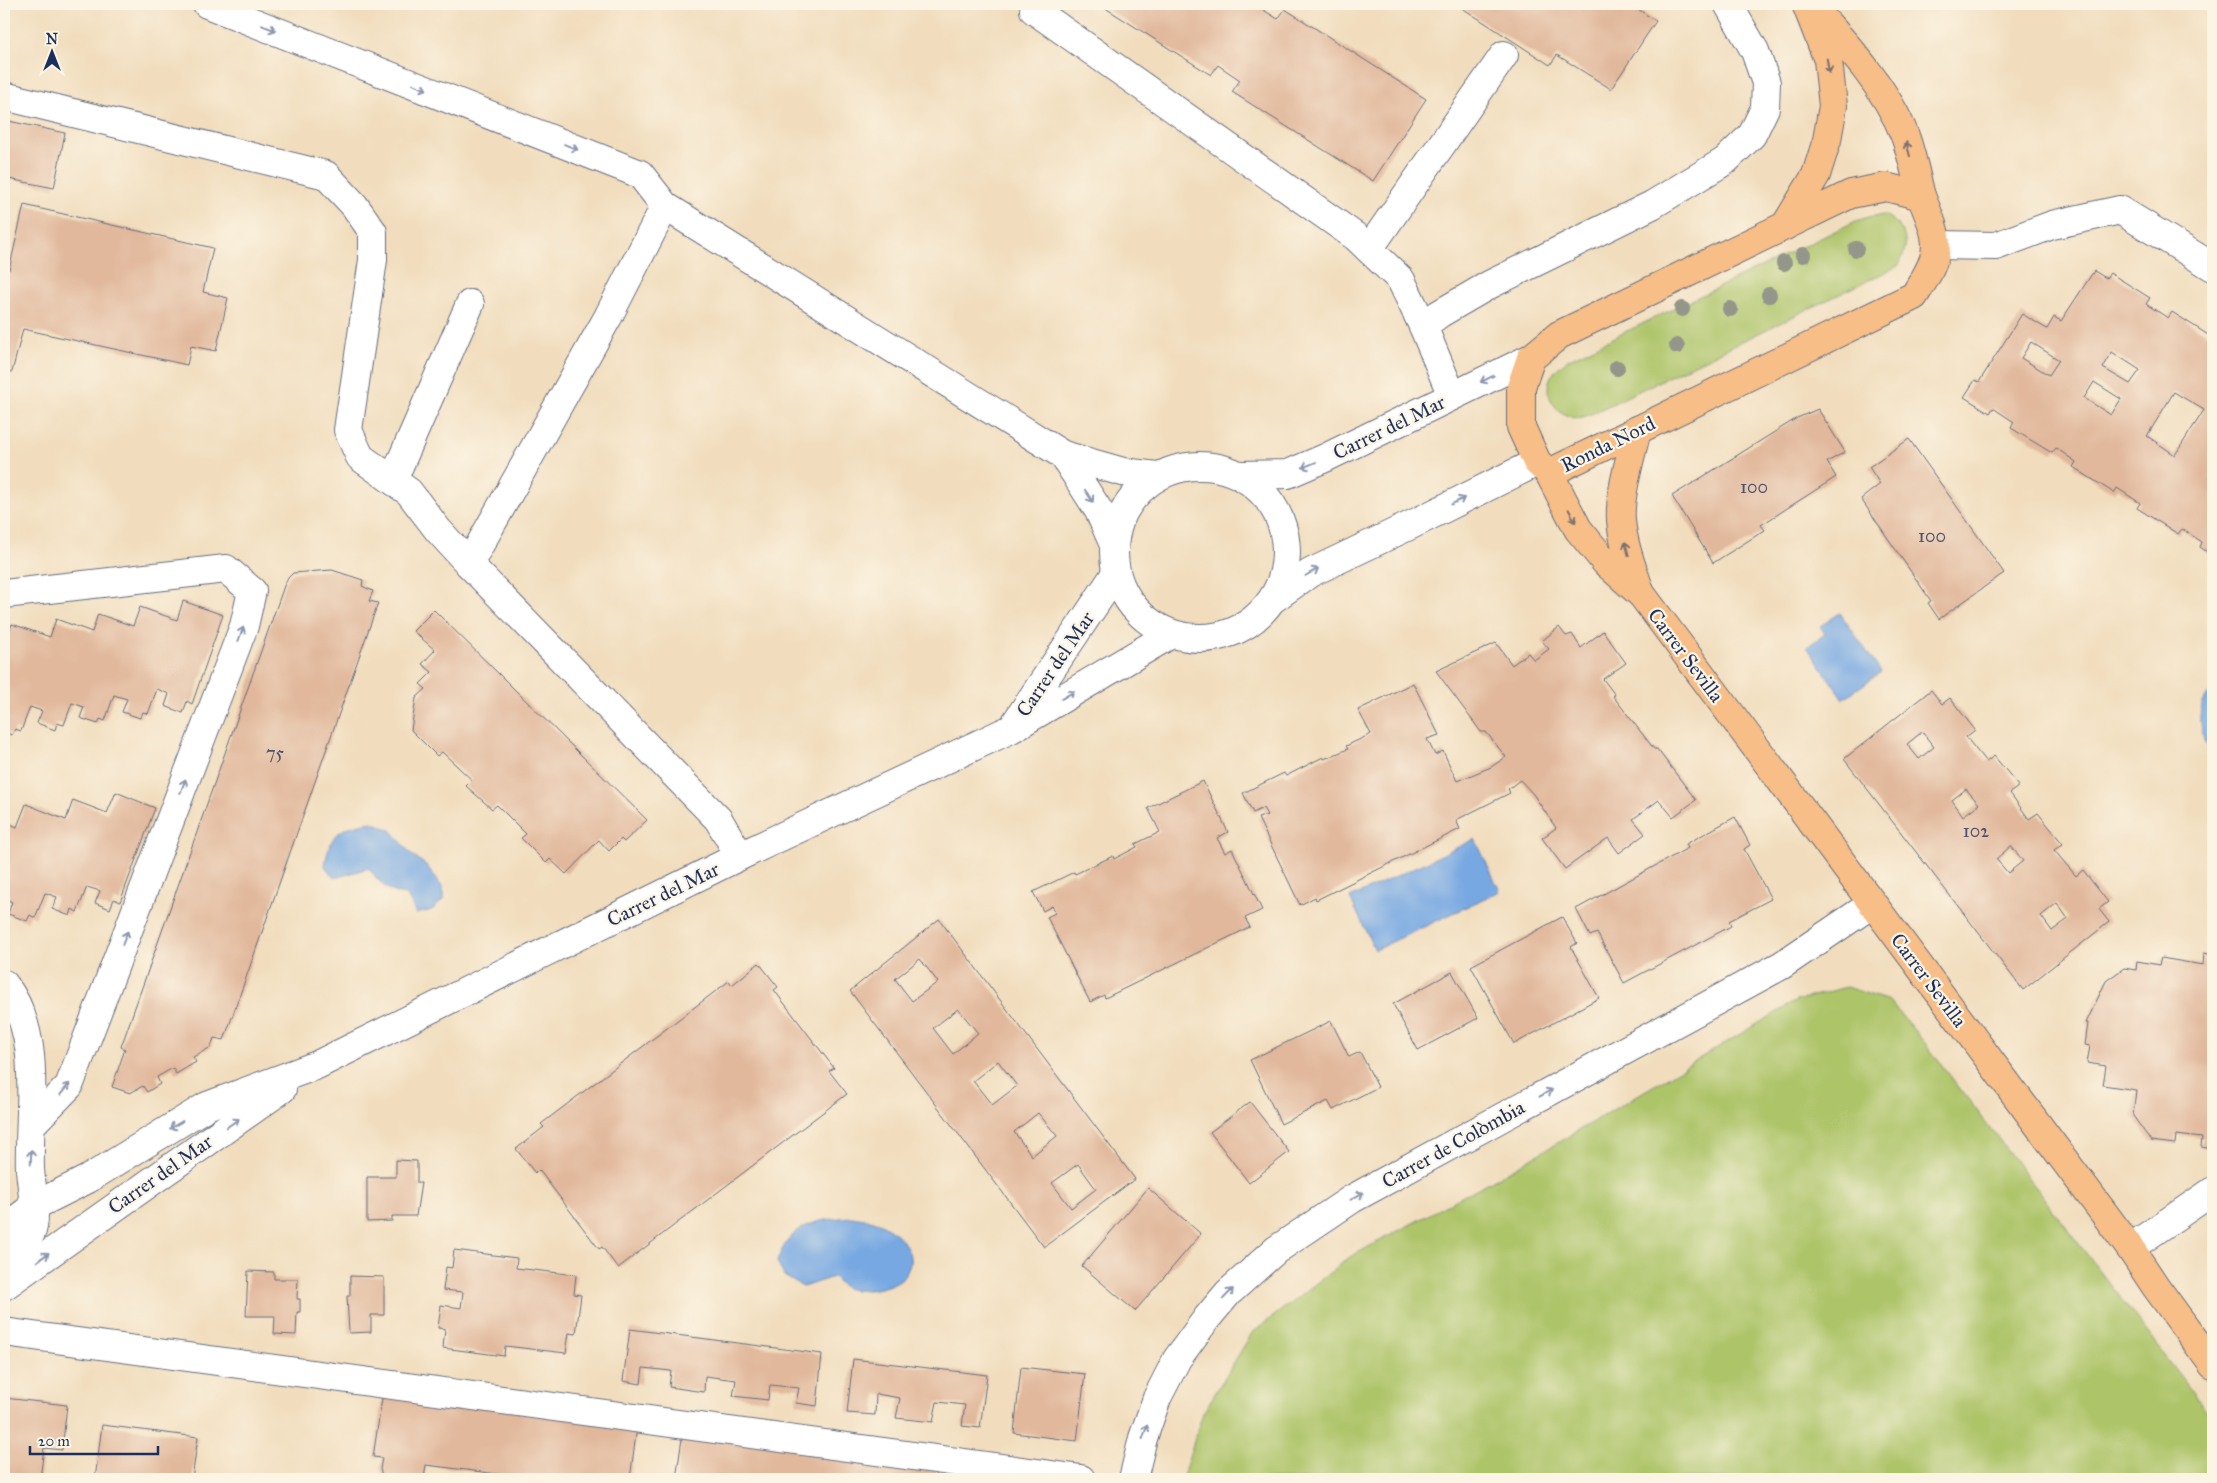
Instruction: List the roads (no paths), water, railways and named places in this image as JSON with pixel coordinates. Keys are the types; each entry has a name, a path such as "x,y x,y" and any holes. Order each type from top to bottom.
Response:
{"main road":[{"path":"1785,226 1816,175 1827,140 1833,106 1828,60 1806,4"},
{"path":"1810,4 1856,56 1882,94 1905,136 1921,196 1934,227 1938,245"},
{"path":"1531,358 1559,335 1851,194 1886,187 1921,196"},
{"name":"Ronda Nord","path":"1531,358 1521,387 1521,427 1543,467 1637,430 1914,296 1929,273 1938,245"},
{"name":"Carrer Sevilla","path":"1637,430 1626,472 1621,519 1627,550 1642,595"},
{"name":"Carrer Sevilla","path":"1543,467 1578,529 1606,564 1642,595 2130,1248 2213,1365"}],"street":[{"path":"207,4 640,174 665,206 1063,455 1122,472 1157,476"},
{"path":"1423,326 1439,314 1489,285 1652,205 1725,161 1752,135 1765,108 1766,83 1755,51 1728,4"},
{"path":"1034,10 1356,237 1369,249 1401,280 1423,326 1452,396"},
{"path":"1369,249 1504,55"},
{"path":"4,96 326,175 354,206 373,232 373,260 348,430 360,457 409,492 438,530 469,564 718,819 740,856"},
{"path":"469,564 608,317 665,206"},
{"path":"1938,245 1996,246 2052,225 2120,210 2213,267"},
{"path":"393,480 470,304"},
{"name":"Carrer del Mar","path":"1240,475 1288,474 1325,458 1531,358"},
{"path":"1063,455 1099,511 1114,545"},
{"path":"1272,600 1284,573 1287,544 1280,517 1264,492 1240,475 1212,466 1183,466 1157,476 1135,494 1120,518 1114,545 1116,573 1127,599 1146,619 1171,634 1198,638 1226,634 1252,621 1272,600 1310,573 1415,523 1543,467"},
{"path":"4,594 226,569 252,591 244,626 70,1086 32,1124"},
{"name":"Carrer del Mar","path":"1011,729 1116,573"},
{"name":"Carrer del Mar","path":"4,1229 34,1206 88,1179 207,1106 317,1065 740,856 1011,729 1171,634"},
{"name":"Carrer de Colòmbia","path":"1133,1479 1143,1438 1157,1398 1177,1360 1207,1318 1228,1293 1276,1250 1352,1199 1782,965 1872,904"},
{"path":"4,984 14,997 22,1017 32,1069 30,1168 34,1206 31,1234 4,1260"},
{"name":"Carrer del Mar","path":"4,1286 317,1065"},
{"path":"2130,1248 2213,1190"},
{"path":"4,1332 1081,1479"}],"water":[{"path":"1840,613 1881,672 1843,699 1807,647 1825,634 1820,626"},
{"path":"2213,690 2213,751 2203,737 2200,720 2203,703"},
{"path":"372,822 391,830 412,855 426,865 443,888 443,900 432,910 416,914 407,895 389,890 369,868 334,878 325,866 330,846 338,834 351,826"},
{"path":"1475,839 1500,891 1375,950 1350,898"},
{"path":"851,1217 882,1224 903,1242 910,1258 905,1275 900,1280 885,1287 858,1290 844,1287 833,1277 803,1287 784,1276 777,1262 782,1249 789,1239 805,1226 826,1220"}]}
